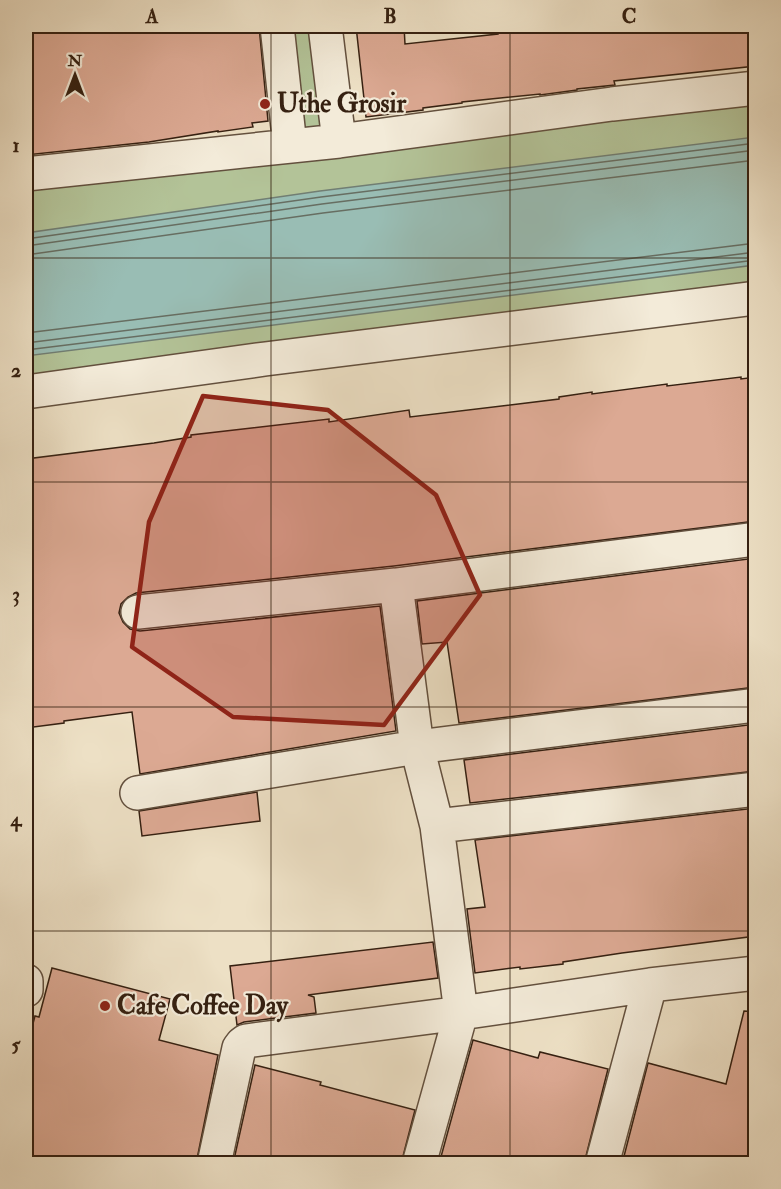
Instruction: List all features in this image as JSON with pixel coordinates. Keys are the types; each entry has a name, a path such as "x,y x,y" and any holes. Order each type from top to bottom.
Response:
{"street":[{"path":"277,26 290,146"},
{"path":"325,26 339,141"},
{"path":"26,174 339,141 612,104 756,88"},
{"path":"26,392 265,359 756,298"},
{"path":"138,612 396,585 756,539"},
{"path":"396,585 417,747 437,826 461,1013 419,1164"},
{"path":"137,793 417,747 756,705"},
{"path":"437,826 756,789"},
{"path":"214,1164 239,1048 246,1041 650,985 756,973"},
{"path":"26,981 26,990"},
{"path":"602,1164 650,985"}],"highlighted area":[{"path":"203,396 328,410 436,495 480,595 384,725 233,717 132,647 149,522"}],"green space":[{"path":"277,26 325,26 339,140 755,88 755,298 26,392 26,174 290,146"}],"water":[{"path":"755,137 755,265 26,356 26,233 320,191"}],"building":[{"path":"26,26 259,26 268,121 252,123 253,127 149,142 26,155"},
{"path":"356,26 404,26 405,44 563,26 756,26 756,66 614,81 615,85 462,102 423,108 423,110 366,117"},
{"path":"741,377 741,379 756,377 756,521 394,566 136,593 121,604 119,613 123,622 130,629 140,631 380,606 396,731 140,774 132,712 26,728 26,459 154,443 191,437 191,435 329,419 329,422 409,410 410,417 559,399 559,397 592,392 592,394"},
{"path":"756,558 756,687 459,723 447,642 422,644 417,601"},
{"path":"756,724 756,771 470,803 464,760"},
{"path":"257,792 260,821 142,836 139,811"},
{"path":"756,808 756,936 622,953 563,962 563,964 475,973 467,909 485,907 475,840"},
{"path":"433,942 438,978 308,995 314,997 316,1013 244,1022 237,1025 230,966"},
{"path":"52,968 170,999 159,1040 218,1055 196,1164 26,1164 26,1050 35,1016 39,1017"},
{"path":"744,1011 756,1012 756,1164 622,1164 648,1063 726,1084"},
{"path":"473,1040 538,1058 540,1052 608,1069 584,1164 439,1164"},
{"path":"255,1065 415,1110 401,1164 233,1164"}],"place":[{"name":"Uthe Grosir","path":"265,104"},
{"name":"Cafe Coffee Day","path":"105,1006"}]}
